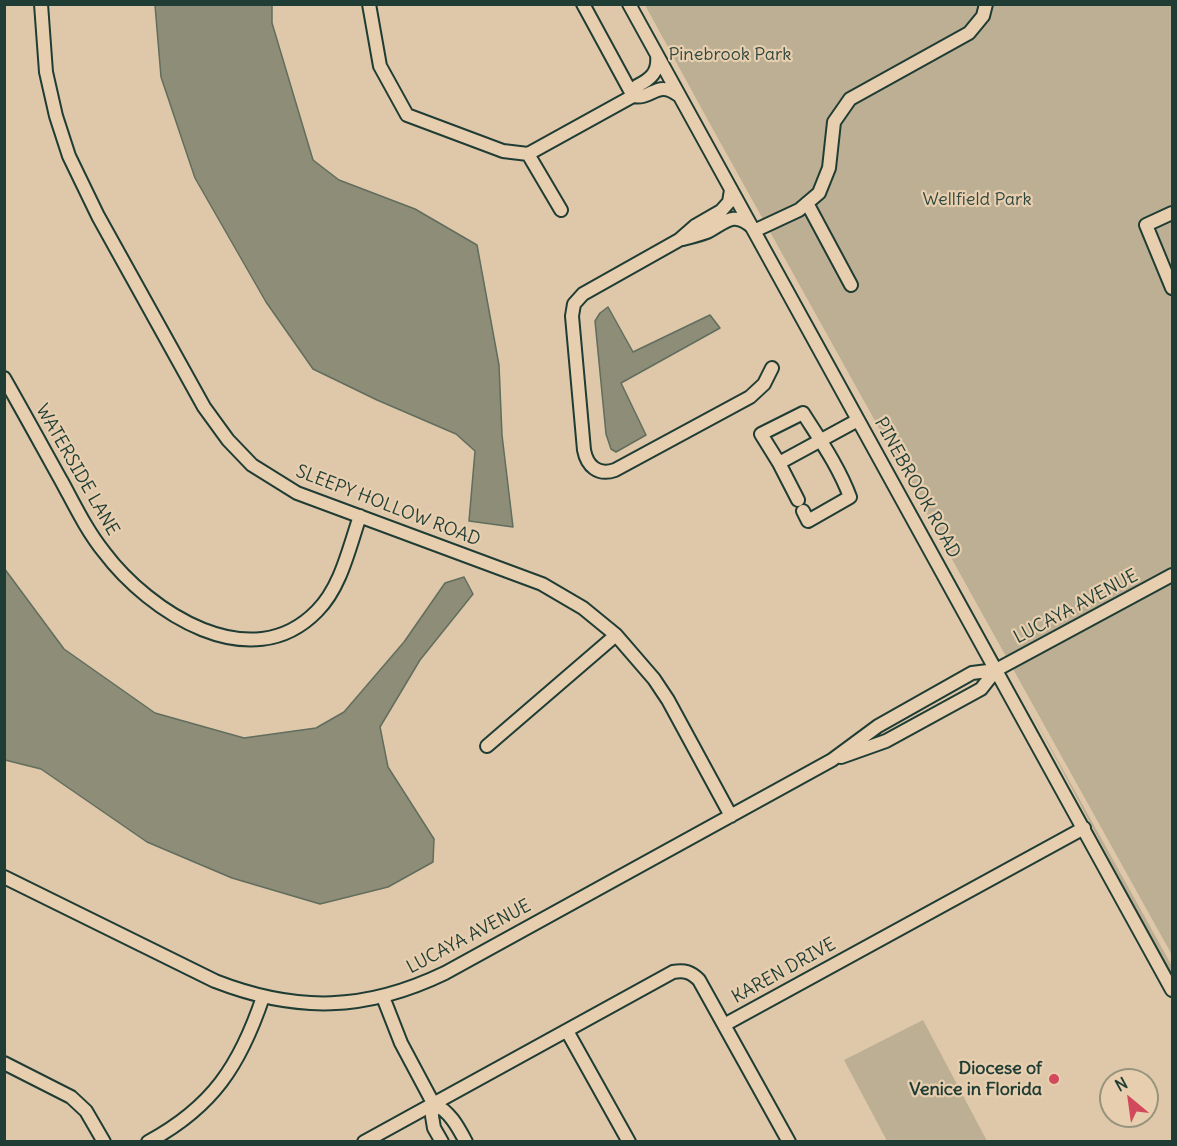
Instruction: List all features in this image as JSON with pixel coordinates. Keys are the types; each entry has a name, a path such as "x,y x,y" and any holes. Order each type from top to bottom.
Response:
{"street":[{"name":"SLEEPY HOLLOW ROAD","path":"41,4 46,72 56,116 69,156 98,216 204,407 239,452 266,474 297,493 542,584 583,608 616,635 668,700 730,816"},
{"path":"369,4 380,66 407,115 503,151 528,154 633,96 640,97 663,88 681,98"},
{"path":"583,4 633,96"},
{"name":"PINEBROOK ROAD","path":"629,4 1173,990"},
{"path":"679,240 705,232 732,218 741,219 753,229 799,210 819,193 829,168 834,122 850,99 969,33 983,16 986,4"},
{"path":"633,96 637,86 649,80 655,72 656,54"},
{"path":"528,154 561,210"},
{"path":"731,190 727,207 695,226 679,240 592,289 574,304 572,316 584,450 590,465 598,471 615,470 750,397 764,384 772,369"},
{"path":"807,203 851,285"},
{"path":"1173,213 1146,225 1173,288"},
{"name":"WATERSIDE LANE","path":"4,378 104,553 123,574 163,607 212,633 227,638 262,639 295,628 307,620 327,599 335,586 360,516"},
{"path":"803,413 850,497 808,521 779,463 761,434 803,413"},
{"path":"779,463 858,420"},
{"name":"LUCAYA AVENUE","path":"4,877 215,981 263,997 321,1004 383,998 445,973 832,760 886,741 981,688 996,670 1173,575"},
{"path":"487,746 616,635"},
{"name":"KAREN DRIVE","path":"364,1142 673,972 689,972 699,980 724,1025 1083,828"},
{"path":"148,1142 181,1122 213,1092 227,1075 250,1036 263,997"},
{"path":"383,998 405,1050 433,1104 432,1116 442,1142"},
{"path":"724,1025 789,1142"},
{"path":"567,1031 629,1142"},
{"path":"4,1063 71,1097 86,1112 104,1142"},
{"path":"433,1104 444,1109 453,1118 466,1142"}],"green space":[{"name":"Wellfield Park","path":"645,5 1172,5 1172,955 710,124"},
{"path":"1030,710 1172,966 1172,977"},
{"path":"923,1020 987,1141 887,1141 844,1060"}],"shaded area":[{"path":"155,5 272,5 272,23 313,160 339,180 415,209 477,245 499,365 502,435 513,527 469,521 475,451 456,434 313,369 266,302 195,178 161,77"},
{"path":"608,307 633,352 710,315 720,328 621,383 646,435 616,452 611,449 606,434 595,321"},
{"path":"4,568 64,649 155,713 244,738 316,728 344,712 404,642 445,583 464,577 473,594 420,660 380,727 388,767 434,839 433,862 388,887 320,904 232,878 147,842 41,769 5,760"}],"place":[{"name":"Diocese of Venice in Florida","path":"1054,1079"}],"park label":[{"name":"Pinebrook Park","path":"730,55"}]}
